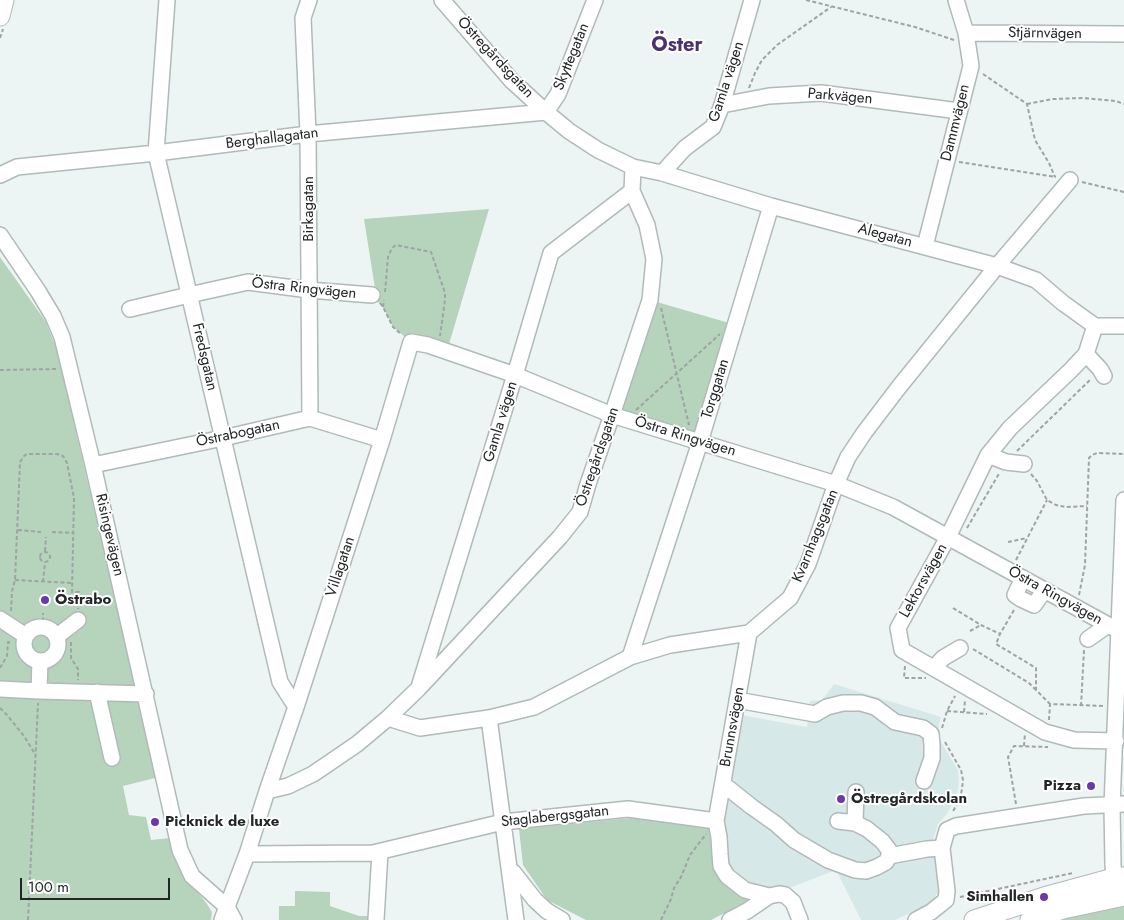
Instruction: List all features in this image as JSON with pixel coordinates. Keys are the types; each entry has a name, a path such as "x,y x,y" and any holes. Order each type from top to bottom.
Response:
{"main road":[{"path":"0,16 4,0"},
{"path":"974,920 1044,897 1119,878"},
{"path":"1030,920 1063,910 1120,897"}],"street":[{"name":"Fredsgatan","path":"167,0 156,153 280,682 296,707"},
{"name":"Birkagatan","path":"309,0 303,18 308,134 310,418"},
{"name":"Östregårdsgatan","path":"267,791 288,786 313,774 357,744 388,718 419,688 560,537 580,512 588,484 619,417 650,300 654,259 647,225 632,191 633,167 598,150 546,112 512,81 442,0"},
{"name":"Skyttegatan","path":"546,112 558,94 595,0"},
{"name":"Gamla vägen","path":"662,172 685,148 713,127 722,105 752,0"},
{"name":"Dammvägen","path":"925,246 971,66 967,39 956,0"},
{"name":"Stjärnvägen","path":"967,39 1124,34"},
{"name":"Parkvägen","path":"722,105 768,96 821,93 959,111"},
{"name":"Berghallagatan","path":"0,175 17,167 156,153 308,134 546,112"},
{"name":"Alegatan","path":"633,167 662,172 772,206 997,266 1036,280 1063,303 1095,326"},
{"name":"Kvarnhagsgatan","path":"749,633 790,598 808,564 836,484 848,457 864,433 997,266 1070,180"},
{"name":"Gamla vägen","path":"419,688 551,253 632,191"},
{"name":"Torggatan","path":"630,656 696,441 738,317 772,206"},
{"name":"Risingevägen","path":"0,235 38,290 53,316 62,337 146,694 180,850 192,876 228,916"},
{"name":"Östra Ringvägen","path":"130,309 248,282 309,290 380,296"},
{"path":"1095,326 1124,326"},
{"name":"Lektorsvägen","path":"1095,326 1086,354 1010,428 988,455 948,537 898,628 902,650 1015,716 1048,732 1074,740 1116,741"},
{"name":"Östra Ringvägen","path":"411,342 515,375 619,417 836,484 893,507 1114,628"},
{"name":"Villagatan","path":"267,791 382,440 411,342"},
{"path":"1086,354 1104,376"},
{"name":"Östrabogatan","path":"93,465 310,418 382,440"},
{"path":"988,455 1006,462 1024,464"},
{"path":"1120,897 1114,628 1124,500"},
{"path":"1017,575 1015,595 1034,605 1044,590"},
{"path":"43,620 56,637 57,644 54,654 50,658 40,661 32,659 26,652 24,643 26,636 43,620"},
{"path":"56,637 75,622"},
{"path":"5,623 26,636"},
{"path":"1088,639 1114,628"},
{"path":"388,718 420,728 489,718 534,706 630,656 670,645 749,633"},
{"name":"Brunnsvägen","path":"716,821 749,633"},
{"path":"934,668 943,658 960,648"},
{"path":"39,692 40,661"},
{"path":"0,689 39,692 146,694"},
{"path":"97,692 112,758"},
{"path":"737,700 815,714 827,707 843,703 861,703 875,707 895,722 922,728 931,734 932,758 924,781"},
{"path":"489,718 516,920"},
{"path":"723,784 794,840 828,860 855,870 866,871 886,862 890,856 889,850 882,841 856,823 838,821"},
{"path":"228,916 267,791"},
{"path":"856,792 856,823"},
{"path":"916,920 931,912 946,900 947,891 942,848 947,830 956,826 1084,806 1118,805"},
{"name":"Staglabergsgatan","path":"247,854 373,854 503,822 628,809 716,821"},
{"path":"716,821 720,837 721,866 727,876 746,890 769,896"},
{"path":"890,856 942,848"},
{"path":"376,920 380,852"},
{"path":"510,872 514,872 535,900 547,911 562,920"},
{"path":"730,920 769,896 779,894 785,895 793,902 800,920"}],"path":[{"path":"806,0 967,39"},
{"path":"745,100 762,60 777,45 831,6"},
{"path":"971,66 1027,104 1035,140 1055,177"},
{"path":"1027,104 1053,99 1075,98 1116,101 1124,104"},
{"path":"946,160 1055,177 1124,192"},
{"path":"383,307 380,296 388,257 392,248 396,245 431,252 445,293 438,349"},
{"path":"650,293 660,303 676,374 696,441"},
{"name":"Östra Ringvägen","path":"380,296 383,307 393,326 411,342"},
{"path":"619,417 676,374 738,317"},
{"path":"0,370 70,368"},
{"path":"5,623 15,580 20,462 28,454 57,454 63,456 67,463 74,498 72,592 79,592 71,658 78,669 78,692"},
{"path":"1075,607 1080,594 1085,565 1090,458 1092,455 1097,454 1124,454"},
{"path":"1024,464 1047,500 1066,507 1088,506"},
{"path":"1017,575 1027,538 1047,500"},
{"path":"18,530 41,532"},
{"path":"52,532 74,533"},
{"path":"45,551 46,537"},
{"path":"1008,542 1027,538"},
{"path":"45,551 49,553 50,557 49,561 45,562"},
{"path":"45,551 39,556 45,562"},
{"path":"43,582 45,562"},
{"path":"15,580 72,583"},
{"path":"1021,598 996,644 1036,668 1036,690"},
{"path":"953,608 1000,634"},
{"path":"970,631 981,625"},
{"path":"1082,706 1084,648 1088,639"},
{"path":"0,668 6,658 8,642"},
{"path":"960,648 968,646 1029,683 1050,704 1116,707"},
{"path":"942,728 946,711 962,685"},
{"path":"28,920 39,692"},
{"path":"1048,732 1050,704"},
{"path":"0,708 24,736 36,756"},
{"path":"946,711 990,714"},
{"path":"943,737 961,770 962,780 960,799 950,818 947,830"},
{"path":"1018,817 1008,757 1014,746 1053,747 1062,745 1066,738"},
{"path":"661,920 690,855 716,821"},
{"path":"946,900 1076,873"}],"shaded area":[{"name":"Östregårdskolan","path":"834,684 941,717 939,734 941,742 958,770 957,795 947,814 938,824 933,840 932,847 940,882 938,892 933,901 895,920 861,920 836,870 784,890 749,886 732,873 723,859 722,824 741,715 807,727 810,701 822,700"}],"green space":[{"path":"489,209 447,351 411,342 393,327 383,307 377,301 364,219"},
{"path":"0,257 46,322 57,350 135,685 138,686 159,777 123,786 129,815 146,817 151,840 170,838 188,880 212,912 211,920 0,920"},
{"path":"650,300 736,325 700,442 612,415"},
{"path":"631,818 710,829 720,878 758,896 711,920 586,920 547,900 523,865 519,829"},
{"path":"295,891 330,892 330,906 359,916 369,916 369,920 279,920 279,906 295,906"},
{"path":"1124,896 1124,920 1030,920"}],"place":[{"name":"Östrabo","path":"45,600"},
{"name":"Pizza","path":"1091,786"},
{"name":"Östregårdskolan","path":"841,799"},
{"name":"Picknick de luxe","path":"155,822"},
{"name":"Simhallen","path":"1044,897"}],"district":[{"name":"Öster","path":"677,46"}]}
